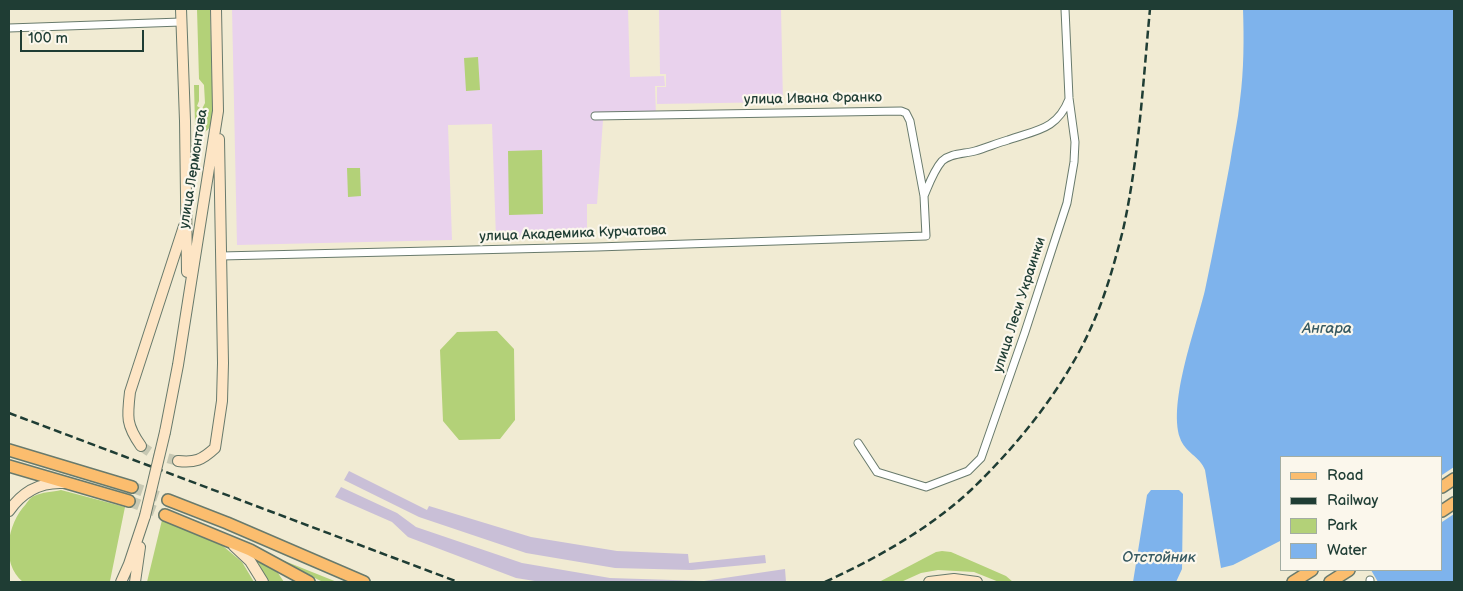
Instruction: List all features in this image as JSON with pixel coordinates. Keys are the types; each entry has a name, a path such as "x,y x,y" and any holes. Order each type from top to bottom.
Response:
{"main road":[{"name":"улица Лермонтова","path":"181,9 188,270 183,333"},
{"name":"улица Лермонтова","path":"129,582 165,432 183,333 218,112 216,9"},
{"path":"178,461 186,462 203,459 215,448 222,402 218,112"},
{"path":"141,446 130,431 127,414 130,392 180,242 187,213"},
{"path":"9,450 132,487"},
{"path":"9,466 129,501"},
{"path":"1443,486 1454,479"},
{"path":"9,511 22,496 39,486 57,483 78,486"},
{"path":"168,500 227,523 364,582"},
{"path":"1443,510 1454,503"},
{"path":"165,515 262,556 309,582"},
{"path":"121,582 145,516"},
{"path":"135,582 145,516"},
{"path":"220,537 243,553 257,570 263,582"},
{"path":"1293,582 1310,571"},
{"path":"1330,582 1347,571"},
{"path":"929,582 954,579 977,582"}],"street":[{"name":"улица Леси Украинки","path":"858,443 877,472 926,487 968,471 981,458 1067,203 1074,162 1075,142 1069,98 1065,9"},
{"path":"9,28 181,22"},
{"path":"924,196 933,175 948,157 986,148 1044,128 1061,115 1069,98"},
{"name":"улица Ивана Франко","path":"595,116 901,111 906,114 910,121 924,196 926,236"},
{"name":"улица Академика Курчатова","path":"221,256 597,247 926,236"}],"shaded area":[{"path":"232,9 628,9 630,77 664,76 665,86 655,86 656,117 603,120 597,204 587,204 587,235 496,238 492,124 448,125 452,240 237,245"},
{"path":"659,9 781,9 783,102 657,104 657,87 666,87 666,74 660,74"},
{"path":"349,471 427,510 429,506 531,537 617,551 688,554 689,563 765,555 766,563 692,570 615,568 526,553 419,517 344,480"},
{"path":"341,487 397,513 416,527 522,563 610,578 704,581 785,569 786,582 541,582 516,578 408,537 392,522 335,497"}],"green space":[{"path":"197,9 210,9 213,118 209,128 201,133 195,124 194,85 199,85 199,101 197,106 202,109 205,103 204,85 199,79"},
{"path":"478,57 480,90 466,91 464,58"},
{"path":"542,150 543,214 509,215 508,151"},
{"path":"347,168 360,168 361,196 348,197"},
{"path":"497,331 514,349 515,420 500,439 459,440 443,421 440,350 457,332"},
{"path":"61,490 125,507 110,581 23,582 11,565 9,543 14,522 19,512 33,497"},
{"path":"162,520 217,541 242,562 254,582 147,582"},
{"path":"257,550 337,582 323,582"},
{"path":"936,552 951,552 1006,576 1013,582 999,582 974,572 938,570 921,573 901,582 879,582"},
{"path":"257,560 278,573 284,582 267,582"}],"water":[{"name":"Ангара","path":"1243,9 1454,9 1454,582 1378,582 1372,571 1443,571 1443,456 1280,456 1280,541 1233,565 1221,568 1205,470 1200,461 1182,443 1177,423 1180,385 1205,290 1237,124 1244,43"},
{"name":"Отстойник","path":"1151,490 1179,490 1183,494 1182,569 1176,582 1133,582 1147,495"}],"pier":[{"path":"1454,467 1454,514 1443,521 1443,474"}],"tunnel":[{"path":"141,446 153,454 178,461"},
{"path":"132,487 168,500"},
{"path":"129,501 165,515"}],"railway":[{"path":"825,582 902,542 955,504 989,472 1024,433 1056,391 1070,368 1098,312 1123,230 1137,148 1150,9"},
{"path":"9,413 458,582"}]}
